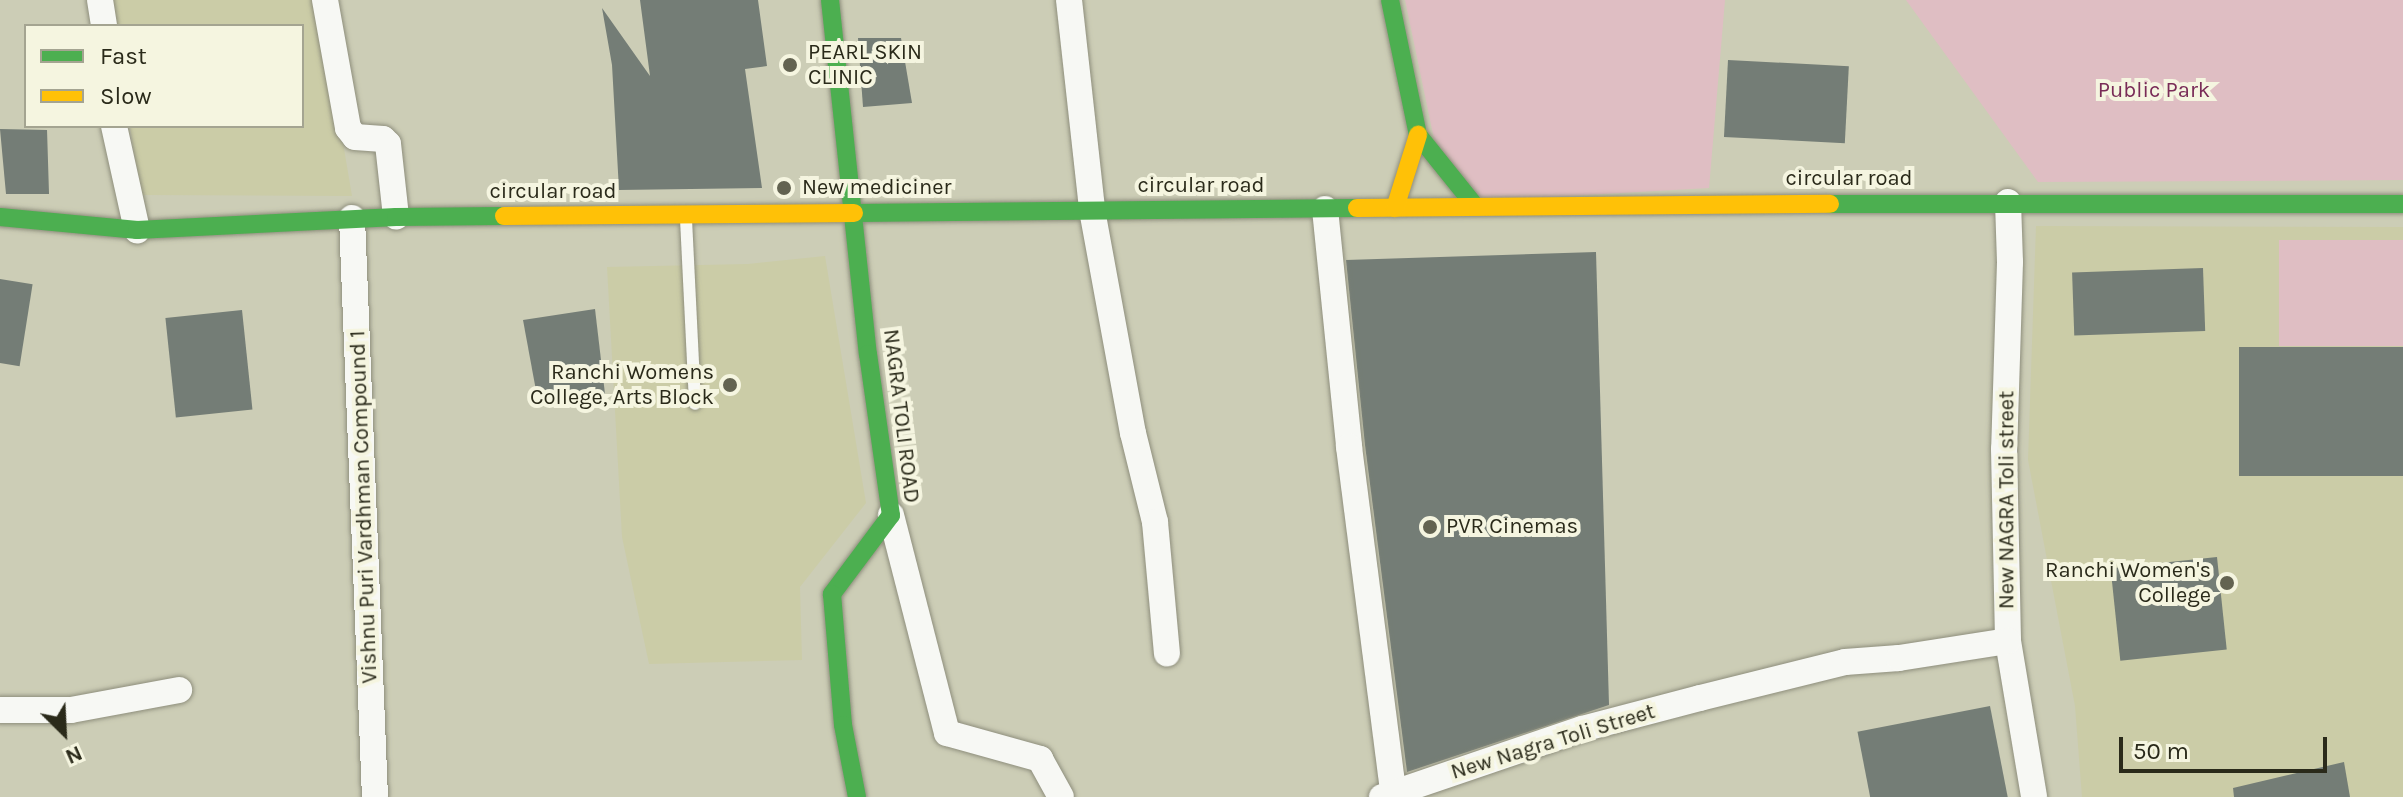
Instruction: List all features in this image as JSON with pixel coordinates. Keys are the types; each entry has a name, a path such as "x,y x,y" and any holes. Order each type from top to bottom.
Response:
{"main road":[{"name":"NAGRA TOLI ROAD","path":"830,0 891,515 832,594 843,725 857,797"},
{"path":"1390,0 1418,135 1475,206"},
{"path":"1395,208 1418,135"},
{"name":"circular road","path":"0,217 137,230 396,217 2008,202 2403,204"}],"street":[{"path":"100,0 104,24"},
{"path":"325,0 348,128 355,137 383,139 388,144 396,217"},
{"path":"1069,0 1092,210 1133,433 1155,522 1167,653"},
{"path":"114,128 137,230"},
{"name":"New NAGRA Toli street","path":"2008,202 2010,262 2004,449 2008,641 2034,797"},
{"name":"New Nagra Toli Street","path":"1325,209 1390,796 1582,729 1845,662 1899,658 2008,641"},
{"name":"Vishnu Puri Vardhman Compound 1","path":"352,218 375,797"},
{"path":"891,515 947,733 1040,759 1061,797"},
{"path":"0,710 71,710 179,690"}],"lane":[{"path":"685,215 695,404"}],"shaded area":[{"path":"111,0 319,0 352,196 141,195 130,128 304,128 304,24 115,24"},
{"name":"Ranchi Women's College","path":"2036,226 2403,227 2403,797 2082,797 2075,706 2028,460"},
{"name":"Ranchi Womens College, Arts Block","path":"825,256 866,503 800,587 802,660 649,664 622,537 607,267 748,264"}],"green space":[{"path":"1405,0 1725,0 1709,188 1480,201 1434,139"},
{"name":"Public Park","path":"1906,0 2403,0 2403,180 2038,182"},
{"path":"2279,240 2403,240 2403,346 2279,346"}],"building":[{"path":"640,0 758,0 767,66 745,69 762,188 619,190 612,65 602,8 650,76"},
{"path":"858,38 901,38 912,103 863,107"},
{"path":"1728,60 1849,66 1845,143 1724,137"},
{"path":"0,129 47,130 49,194 6,194"},
{"path":"1596,252 1609,705 1407,772 1365,445 1346,260"},
{"path":"2203,268 2205,331 2074,336 2072,273"},
{"path":"0,279 33,284 20,366 0,363"},
{"path":"595,309 605,394 537,396 523,320"},
{"path":"242,310 252,409 176,418 165,318"},
{"path":"2239,347 2403,347 2403,476 2239,476"},
{"path":"2217,557 2227,649 2120,661 2111,568"},
{"path":"1990,706 2008,797 1870,797 1857,732"},
{"path":"2344,762 2350,797 2234,797 2233,788"}],"traffic: fast":[{"path":"830,0 868,354 891,515 832,594 843,725 857,797"},
{"path":"1390,0 1418,135 1475,206"},
{"path":"1830,204 2403,204"},
{"path":"854,213 1357,208"},
{"path":"0,217 137,230 396,217 504,216"}],"traffic: slow":[{"path":"1395,208 1418,135"},
{"path":"1357,208 1830,204"},
{"path":"504,216 854,213"}],"place":[{"name":"PEARL SKIN CLINIC","path":"790,65"},
{"name":"New mediciner","path":"784,188"},
{"name":"Ranchi Womens College, Arts Block","path":"730,385"},
{"name":"PVR Cinemas","path":"1430,527"},
{"name":"Ranchi Women's College","path":"2227,583"}]}
